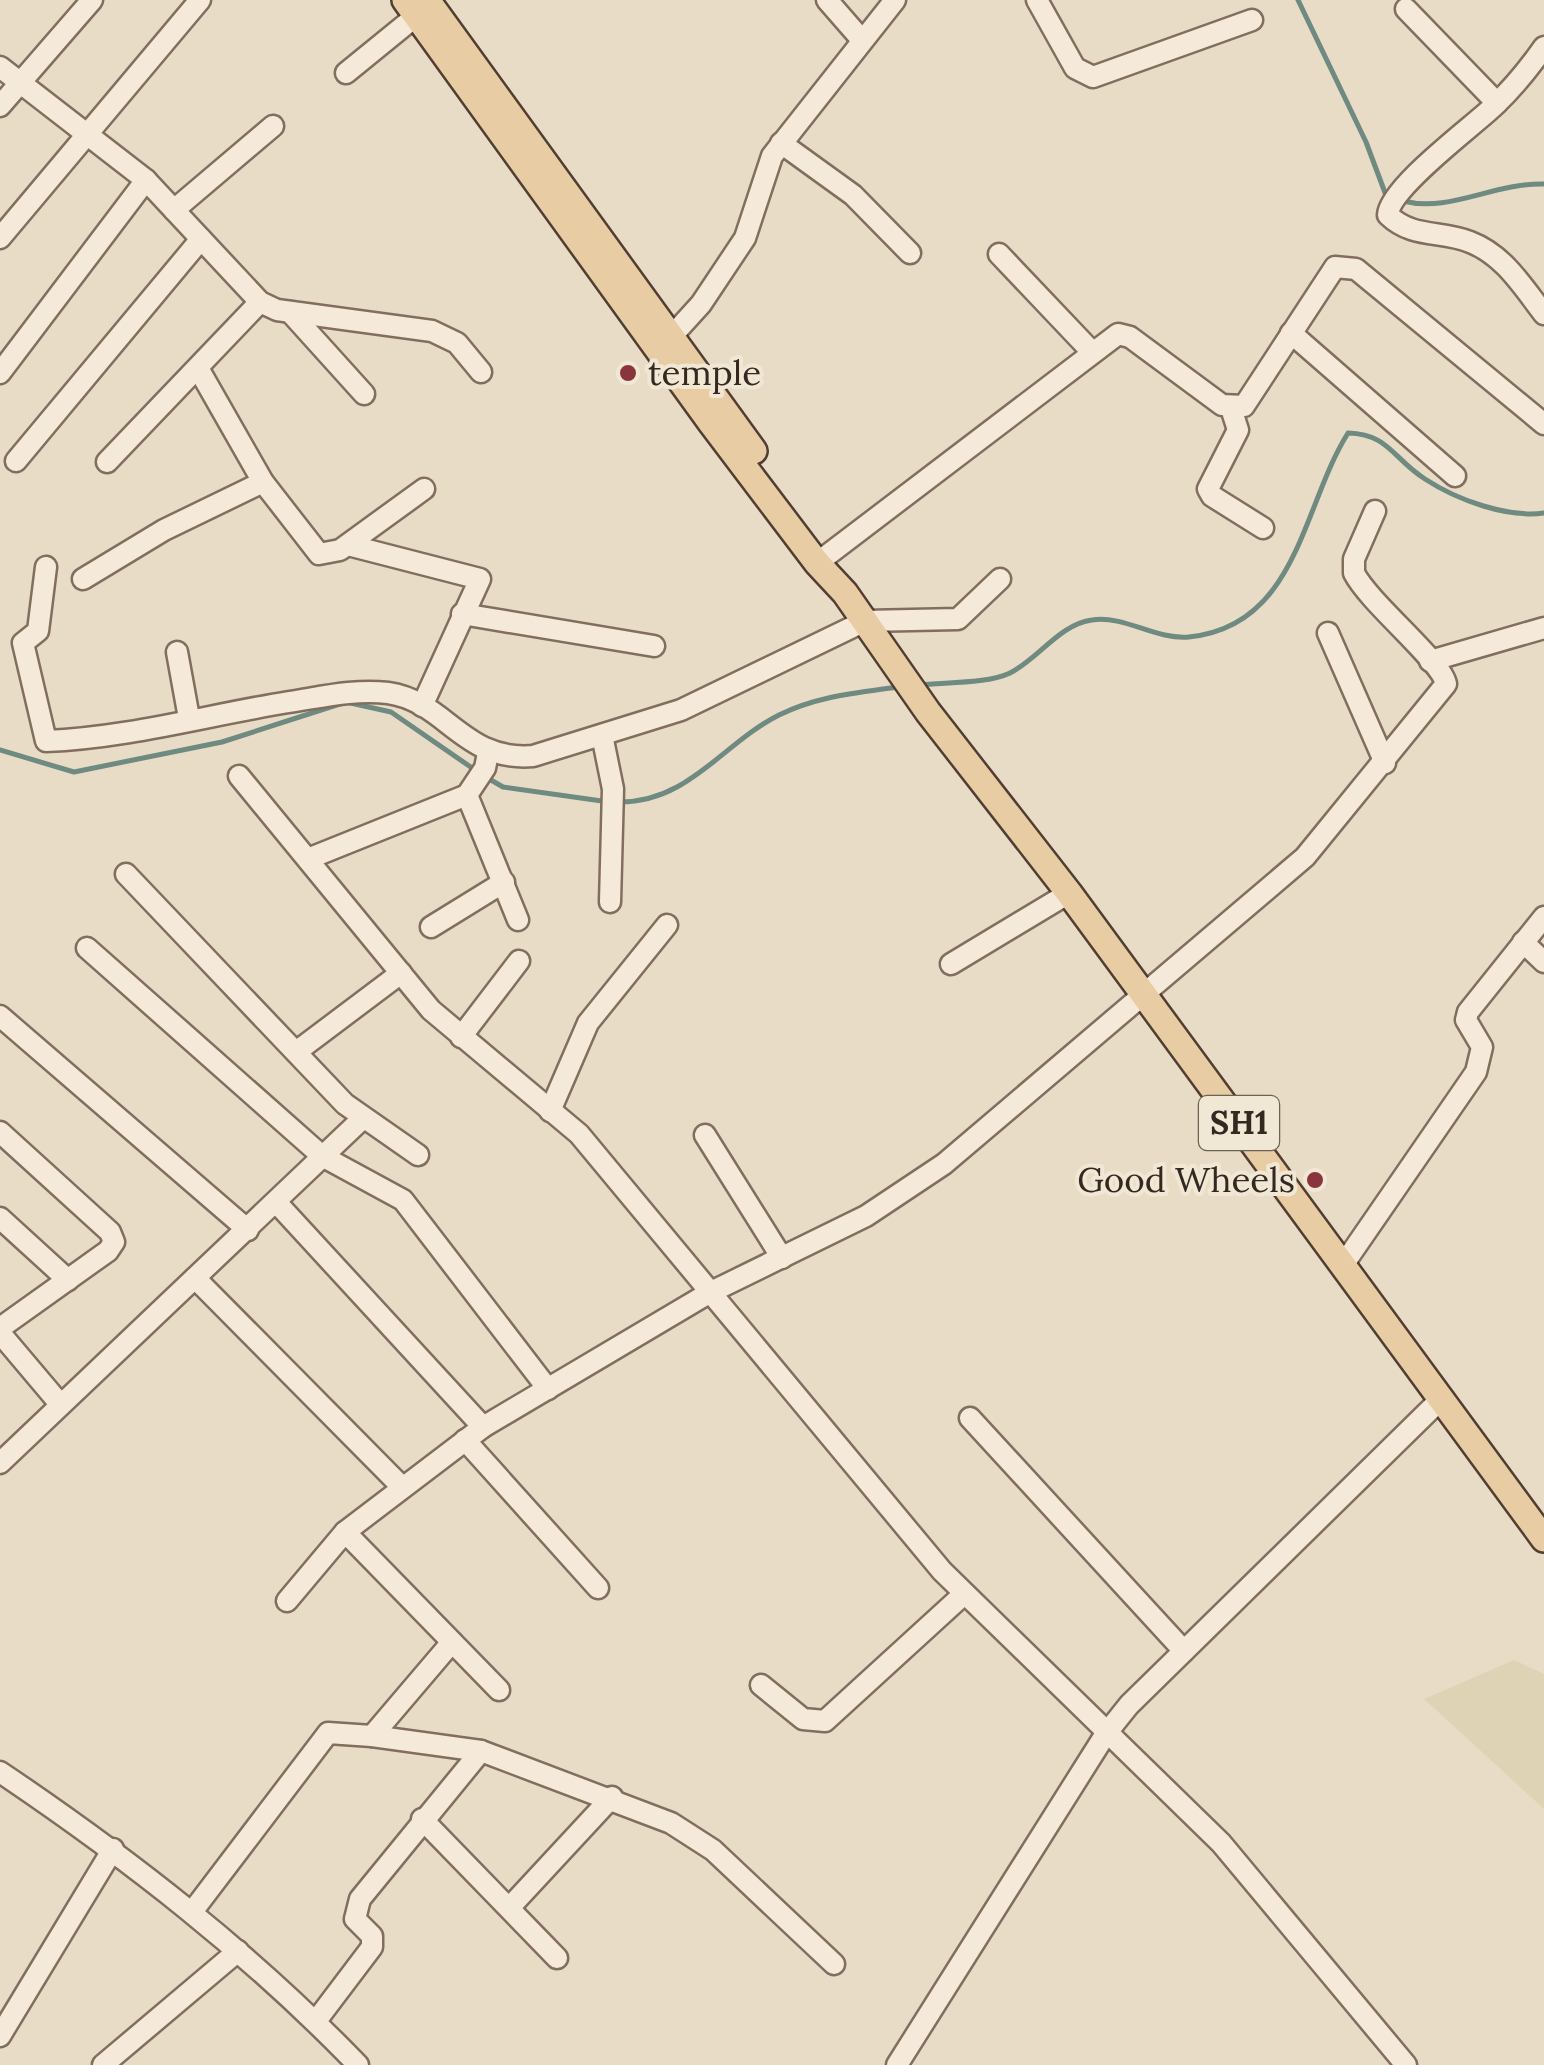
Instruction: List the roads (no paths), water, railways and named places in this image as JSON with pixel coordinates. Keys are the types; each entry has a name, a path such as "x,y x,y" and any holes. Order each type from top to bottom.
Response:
{"main road":[{"path":"416,5 671,336 865,621"},
{"path":"416,5 823,558"},
{"name":"SH1","path":"865,621 899,673 1069,893 1544,1539"}],"street":[{"path":"0,106 92,0"},
{"path":"0,238 200,0"},
{"path":"827,0 861,39"},
{"path":"671,336 701,304 745,238 765,170 781,143 896,0"},
{"path":"1036,0 1075,68 1093,77 1252,20"},
{"path":"346,73 416,5"},
{"path":"1406,9 1497,104"},
{"path":"1542,52 1497,104 1408,184 1388,206 1388,215 1407,230 1459,238 1484,248 1504,263 1544,314"},
{"path":"0,68 146,180 260,302 290,312 432,330 457,343 481,372"},
{"path":"174,210 272,126"},
{"path":"781,143 852,195 910,253"},
{"path":"0,373 146,180"},
{"path":"16,461 201,239"},
{"path":"999,254 1092,352"},
{"path":"1231,408 1244,406 1326,276 1346,265 1374,282 1540,417"},
{"path":"107,462 260,302"},
{"path":"290,312 364,394"},
{"path":"1291,333 1455,476"},
{"path":"823,558 1118,334 1130,337 1231,408 1238,430 1208,489 1212,496 1263,528"},
{"path":"198,368 263,482 319,554 348,545 424,489"},
{"path":"83,578 164,530 263,482"},
{"path":"287,1601 345,1532 483,1427 709,1293 913,1188 1305,856 1444,693 1446,678 1354,573 1354,558 1376,511"},
{"path":"348,545 480,579 422,706"},
{"path":"46,567 38,631 23,643 46,741 103,739 189,718 352,692 392,694 422,706 486,760 532,756 680,710 865,621 958,620 1000,579"},
{"path":"462,614 654,646"},
{"path":"1430,660 1543,627"},
{"path":"1328,633 1384,763"},
{"path":"176,652 189,718"},
{"path":"602,735 612,799 610,902"},
{"path":"310,858 470,791 486,760"},
{"path":"240,776 431,1010 579,1134 964,1594 1105,1735 1221,1843 1406,2065"},
{"path":"470,791 518,920"},
{"path":"126,874 362,1119 418,1155"},
{"path":"431,927 504,882"},
{"path":"951,964 1069,893"},
{"path":"1343,1264 1476,1072 1482,1047 1466,1020 1468,1012 1544,916"},
{"path":"550,1110 588,1024 666,926"},
{"path":"1523,942 1544,962"},
{"path":"87,948 322,1156 386,1190 418,1215 548,1389"},
{"path":"461,1037 519,961"},
{"path":"296,1052 400,973"},
{"path":"0,1016 248,1230"},
{"path":"0,1463 60,1404 102,1371 362,1119"},
{"path":"0,1132 110,1232 114,1242 108,1251 0,1330 60,1404"},
{"path":"705,1135 782,1258"},
{"path":"276,1202 483,1427"},
{"path":"0,1218 68,1280"},
{"path":"196,1278 402,1486"},
{"path":"897,2065 1105,1735 1184,1651 1442,1399"},
{"path":"970,1418 1184,1651"},
{"path":"465,1440 598,1588"},
{"path":"345,1532 499,1690"},
{"path":"760,1685 804,1719 826,1721 840,1713 964,1594"},
{"path":"372,1736 452,1642"},
{"path":"192,1912 328,1733 372,1736 481,1751 672,1823 714,1850 834,1964"},
{"path":"316,2021 372,1947 372,1936 355,1918 354,1910 422,1819 481,1751"},
{"path":"0,1772 114,1849 192,1912 316,2021 358,2065"},
{"path":"510,1908 612,1798"},
{"path":"422,1819 557,1958"},
{"path":"0,2036 114,1849"},
{"path":"103,2065 238,1951"}],"waterway":[{"path":"1298,0 1366,142 1387,198"},
{"path":"1403,201 1455,201 1507,188 1544,184"},
{"path":"919,685 1001,677 1070,628 1092,620 1116,621 1176,637 1225,628 1253,611 1275,587 1348,433 1382,443 1414,471 1452,494 1499,510 1544,513"},
{"path":"620,802 644,799 686,782 759,727 808,703 898,687"},
{"path":"0,750 74,772 222,742 346,702 391,712 475,770"},
{"path":"484,776 503,787 609,802"}],"place":[{"name":"temple","path":"628,373"},
{"name":"Good Wheels","path":"1315,1180"}]}
